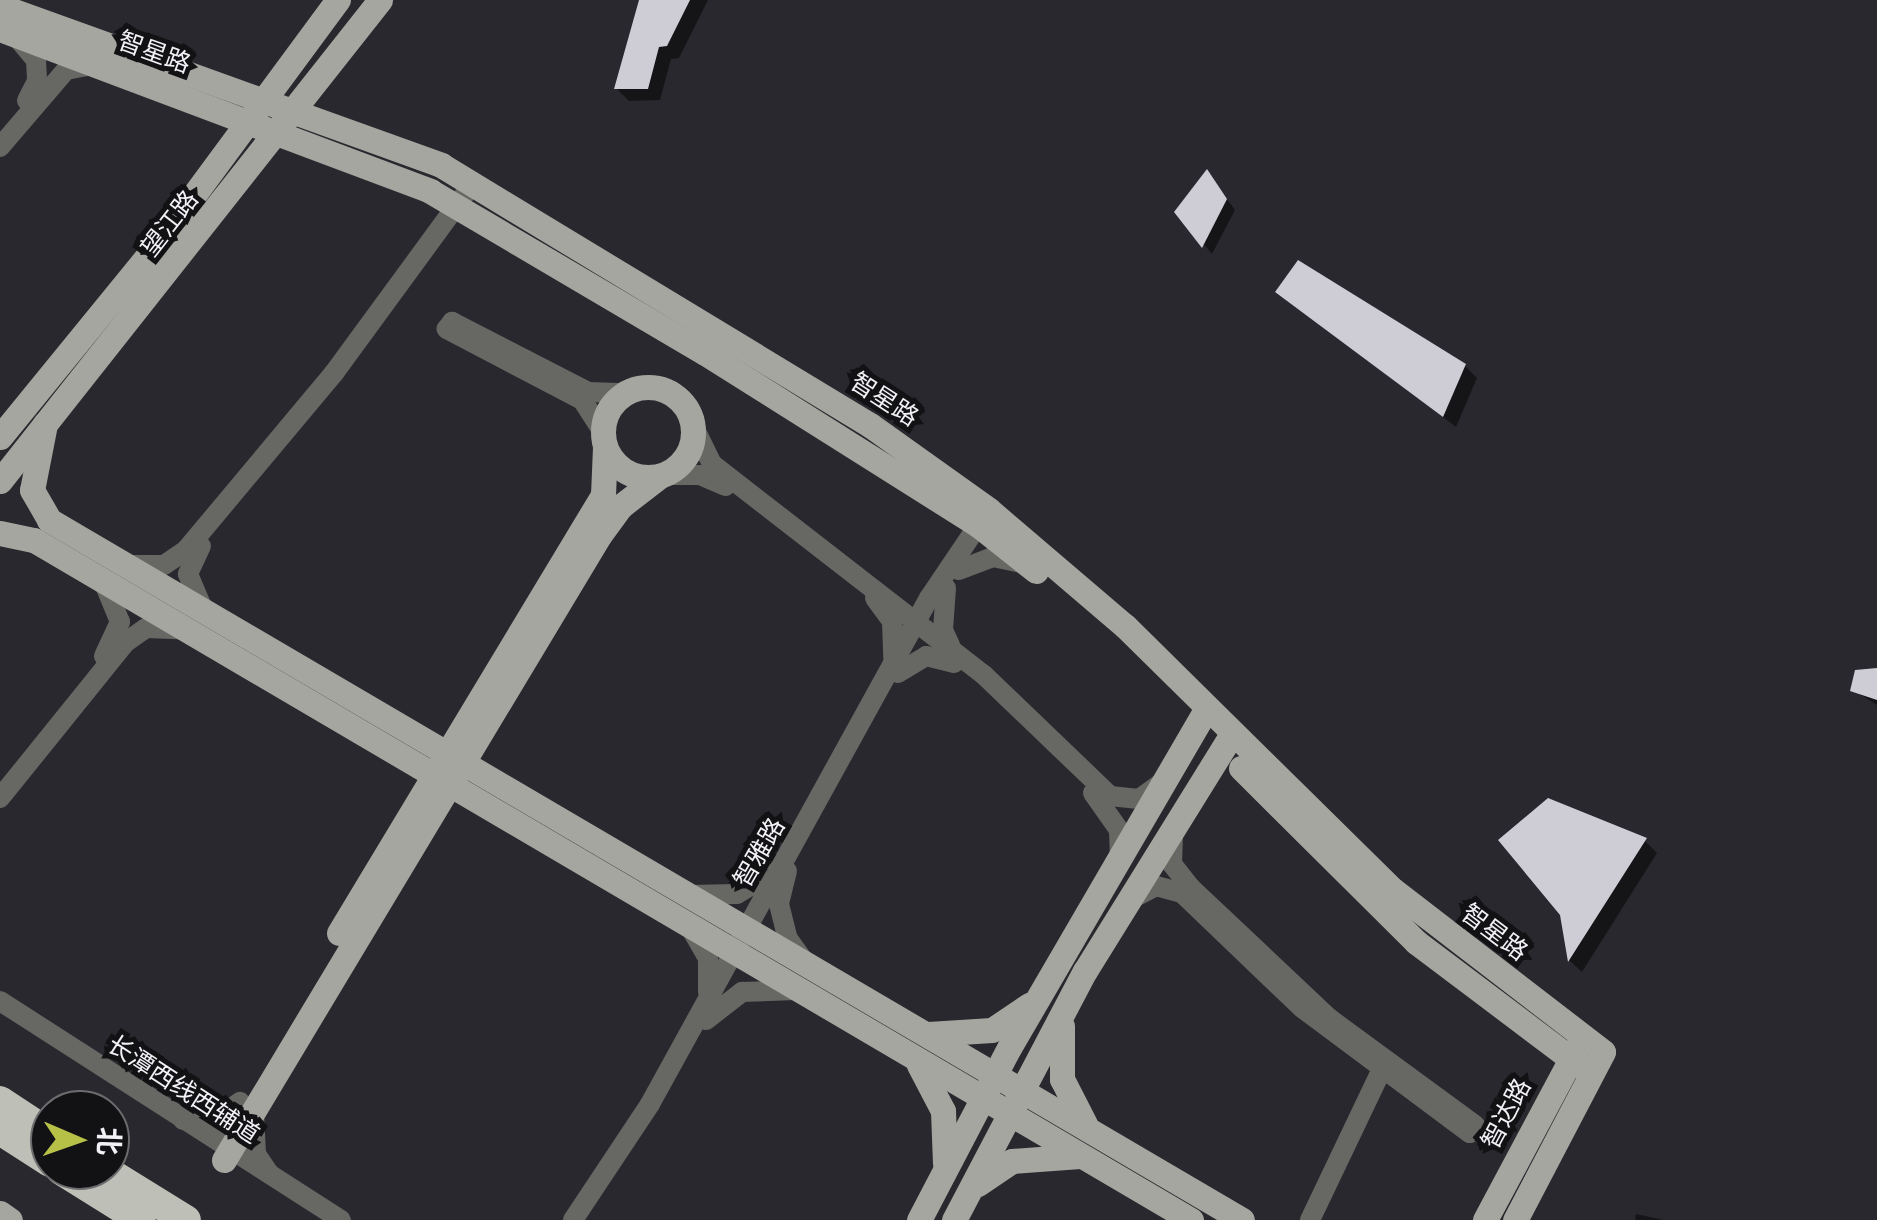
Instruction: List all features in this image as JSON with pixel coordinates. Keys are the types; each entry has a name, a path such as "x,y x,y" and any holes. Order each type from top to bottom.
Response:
{"highway":[{"path":"0,1102 30,1121"},
{"path":"0,1130 30,1149"},
{"path":"130,1185 186,1220"},
{"path":"94,1190 141,1220"}],"main road":[{"name":"望江路","path":"0,437 257,110 338,0"},
{"name":"望江路","path":"0,481 380,0"},
{"name":"智星路","path":"0,6 257,110 279,131 460,209 987,520 1032,568 1178,701 1203,716"},
{"name":"智星路","path":"7,32 96,64 257,110 296,110 398,146 477,185 870,425 987,520 1093,596 1227,742 1587,1056"},
{"path":"220,1151 481,713 611,516 688,456 694,427 670,392 655,387 625,393 606,416 603,496 481,713 484,756 505,803"},
{"path":"45,424 32,474 36,504 49,520 400,728 446,770"},
{"path":"604,439 624,471 663,476"},
{"path":"0,533 34,540 387,752 446,770 1087,1144 1242,1220"},
{"path":"1178,701 1185,728 1179,754"},
{"path":"400,728 434,732 481,713"},
{"path":"919,1220 1042,990 1203,716"},
{"name":"智星路","path":"1227,742 1261,790 1416,942 1524,1026 1587,1056"},
{"path":"954,1220 1067,1005 1227,742"},
{"path":"387,752 410,780 410,829"},
{"path":"1197,788 1227,778 1261,790"},
{"path":"410,829 452,810 505,803"},
{"path":"918,1046 992,1030 1042,990"},
{"path":"1067,1005 1062,1078 1087,1144 1191,1220"},
{"path":"1524,1026 1545,1054 1542,1110"},
{"path":"918,1046 943,1111 942,1176"},
{"path":"1515,1220 1587,1056"},
{"name":"智达路","path":"1486,1220 1542,1110 1587,1056"},
{"path":"971,1191 1012,1161 1087,1144"},
{"path":"0,1213 10,1220"}],"street":[{"path":"0,133 37,81 36,60 7,32"},
{"path":"0,147 66,70 96,64"},
{"path":"208,614 189,584 195,554 350,366 477,185"},
{"path":"123,564 154,566 180,557 345,360 460,209"},
{"path":"604,439 582,400 448,329 452,322 588,392 625,393"},
{"path":"694,427 712,464 956,658 1110,796 1139,799 1164,779"},
{"path":"663,476 700,475 733,490 877,594 895,632 895,671 926,656 956,658"},
{"name":"智雅路","path":"584,1220 644,1131 784,867 918,628 987,520"},
{"path":"877,594 911,598 993,557 1032,568"},
{"path":"948,580 942,630 956,658 1108,809 1119,830 1120,856"},
{"path":"0,783 115,638 118,606 103,581"},
{"path":"0,798 137,632 156,626 183,630"},
{"path":"1127,902 1156,886 1182,894 1413,1093 1470,1132 1475,1124 1383,1067 1288,984 1178,875 1169,851 1175,824"},
{"path":"703,1016 708,958 683,906 737,894 784,867"},
{"path":"703,1016 742,992 806,979 783,920 784,867"},
{"name":"长潭西线西辅道","path":"0,1000 220,1151 340,1220"},
{"name":"长潭西线西辅道","path":"0,1010 220,1151 318,1220"},
{"name":"智雅路","path":"573,1220 626,1144 703,1016"},
{"path":"1321,1220 1383,1067"},
{"path":"1310,1220 1374,1097 1383,1067"},
{"path":"1374,1097 1413,1093"},
{"path":"180,1120 214,1120 247,1108 256,1154 278,1181"}],"building":[{"path":"639,0 690,0 667,46 659,47 648,89 614,89"},
{"path":"1207,169 1227,199 1202,248 1174,212"},
{"path":"1298,260 1466,364 1443,417 1275,292"},
{"path":"1877,668 1877,700 1850,691 1855,670"},
{"path":"1548,798 1647,838 1568,962 1560,915 1498,840"}]}
